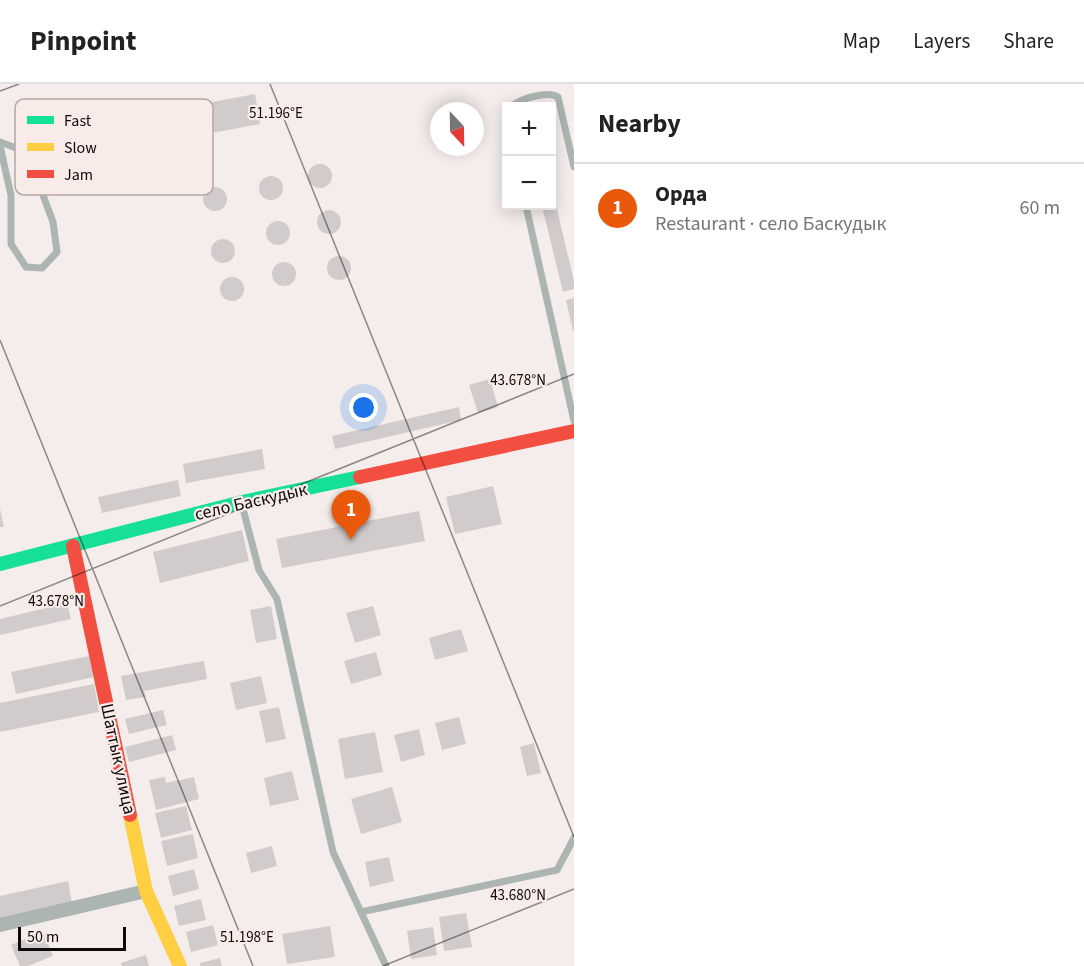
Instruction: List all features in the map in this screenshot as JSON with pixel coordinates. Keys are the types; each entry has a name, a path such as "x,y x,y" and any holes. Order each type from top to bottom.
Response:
{"street":[{"name":"село Баскудык","path":"0,564 242,502 574,431"},
{"name":"Шаттык улица","path":"73,546 146,891 180,966"},
{"path":"0,925 146,891"}],"lane":[{"path":"517,102 551,93 558,96 574,167"},
{"path":"15,148 0,144 11,195 11,244 26,267 42,268 57,252 53,222 43,195"},
{"path":"527,210 574,421"},
{"path":"242,502 259,570 277,599 333,852 387,966"},
{"path":"361,912 557,870 574,838"}],"building":[{"path":"255,94 260,124 213,133 213,102"},
{"path":"320,164 329,167 332,176 329,185 320,188 311,185 308,176 311,167"},
{"path":"271,176 280,179 283,188 280,197 271,200 262,197 259,188 262,179"},
{"path":"213,187 224,190 226,194 224,208 215,211 206,208 204,195 213,195"},
{"path":"556,205 574,281 574,289 563,292 543,210 556,210"},
{"path":"329,210 338,213 341,222 338,231 329,234 320,231 317,222 320,213"},
{"path":"278,221 287,224 290,233 287,242 278,245 269,242 266,233 269,224"},
{"path":"223,239 232,242 235,251 232,260 223,263 214,260 211,251 214,242"},
{"path":"339,256 348,259 351,268 348,277 339,280 330,277 327,268 330,259"},
{"path":"284,262 293,265 296,274 293,283 284,286 275,283 272,274 275,265"},
{"path":"232,277 241,280 244,289 241,298 232,301 223,298 220,289 223,280"},
{"path":"574,298 574,331 573,331 566,300"},
{"path":"490,379 498,407 478,413 469,385"},
{"path":"459,407 461,420 335,449 332,436"},
{"path":"262,449 265,469 186,483 183,464"},
{"path":"178,480 181,496 102,513 98,497"},
{"path":"493,486 502,524 455,534 446,497"},
{"path":"0,509 4,527 0,527"},
{"path":"419,511 425,541 282,568 276,539"},
{"path":"242,530 249,561 160,583 153,552"},
{"path":"67,603 71,619 0,635 0,619"},
{"path":"271,606 277,639 256,643 250,610"},
{"path":"373,606 381,635 355,643 346,613"},
{"path":"461,629 468,651 435,660 429,638"},
{"path":"376,652 382,675 351,684 344,661"},
{"path":"89,656 94,677 16,694 11,672"},
{"path":"204,661 207,679 144,691 146,697 126,700 121,676"},
{"path":"261,676 267,703 236,710 230,683"},
{"path":"94,684 99,712 0,732 0,703"},
{"path":"279,707 286,739 266,743 259,711"},
{"path":"163,710 167,725 129,734 125,719"},
{"path":"459,717 466,744 442,750 435,723"},
{"path":"419,729 425,755 401,762 394,735"},
{"path":"375,732 383,772 345,779 338,739"},
{"path":"172,735 176,750 129,762 125,747"},
{"path":"534,743 541,773 527,776 520,747"},
{"path":"292,771 299,800 270,806 264,778"},
{"path":"165,777 166,783 194,777 199,799 156,810 149,780"},
{"path":"392,787 402,822 361,834 351,799"},
{"path":"186,806 192,830 161,838 155,813"},
{"path":"193,834 198,858 167,866 161,841"},
{"path":"272,846 277,866 251,873 246,853"},
{"path":"389,857 394,881 370,887 365,862"},
{"path":"194,869 199,889 173,896 168,876"},
{"path":"68,881 72,903 0,918 0,896"},
{"path":"201,899 206,920 179,926 174,906"},
{"path":"466,913 472,947 444,951 439,917"},
{"path":"213,925 218,945 191,952 186,932"},
{"path":"330,926 335,957 287,964 282,934"},
{"path":"433,927 437,955 411,959 407,931"},
{"path":"43,932 53,956 28,966 20,966 11,945"},
{"path":"146,955 149,966 122,966 121,963"},
{"path":"220,958 222,966 200,966 200,963"}],"traffic: fast":[{"path":"0,564 242,502 360,477"}],"traffic: slow":[{"path":"130,815 146,891 180,966"}],"traffic: jam":[{"path":"360,477 574,431"},
{"path":"73,546 130,815"}],"place":[{"name":"Орда","path":"351,540"}]}
